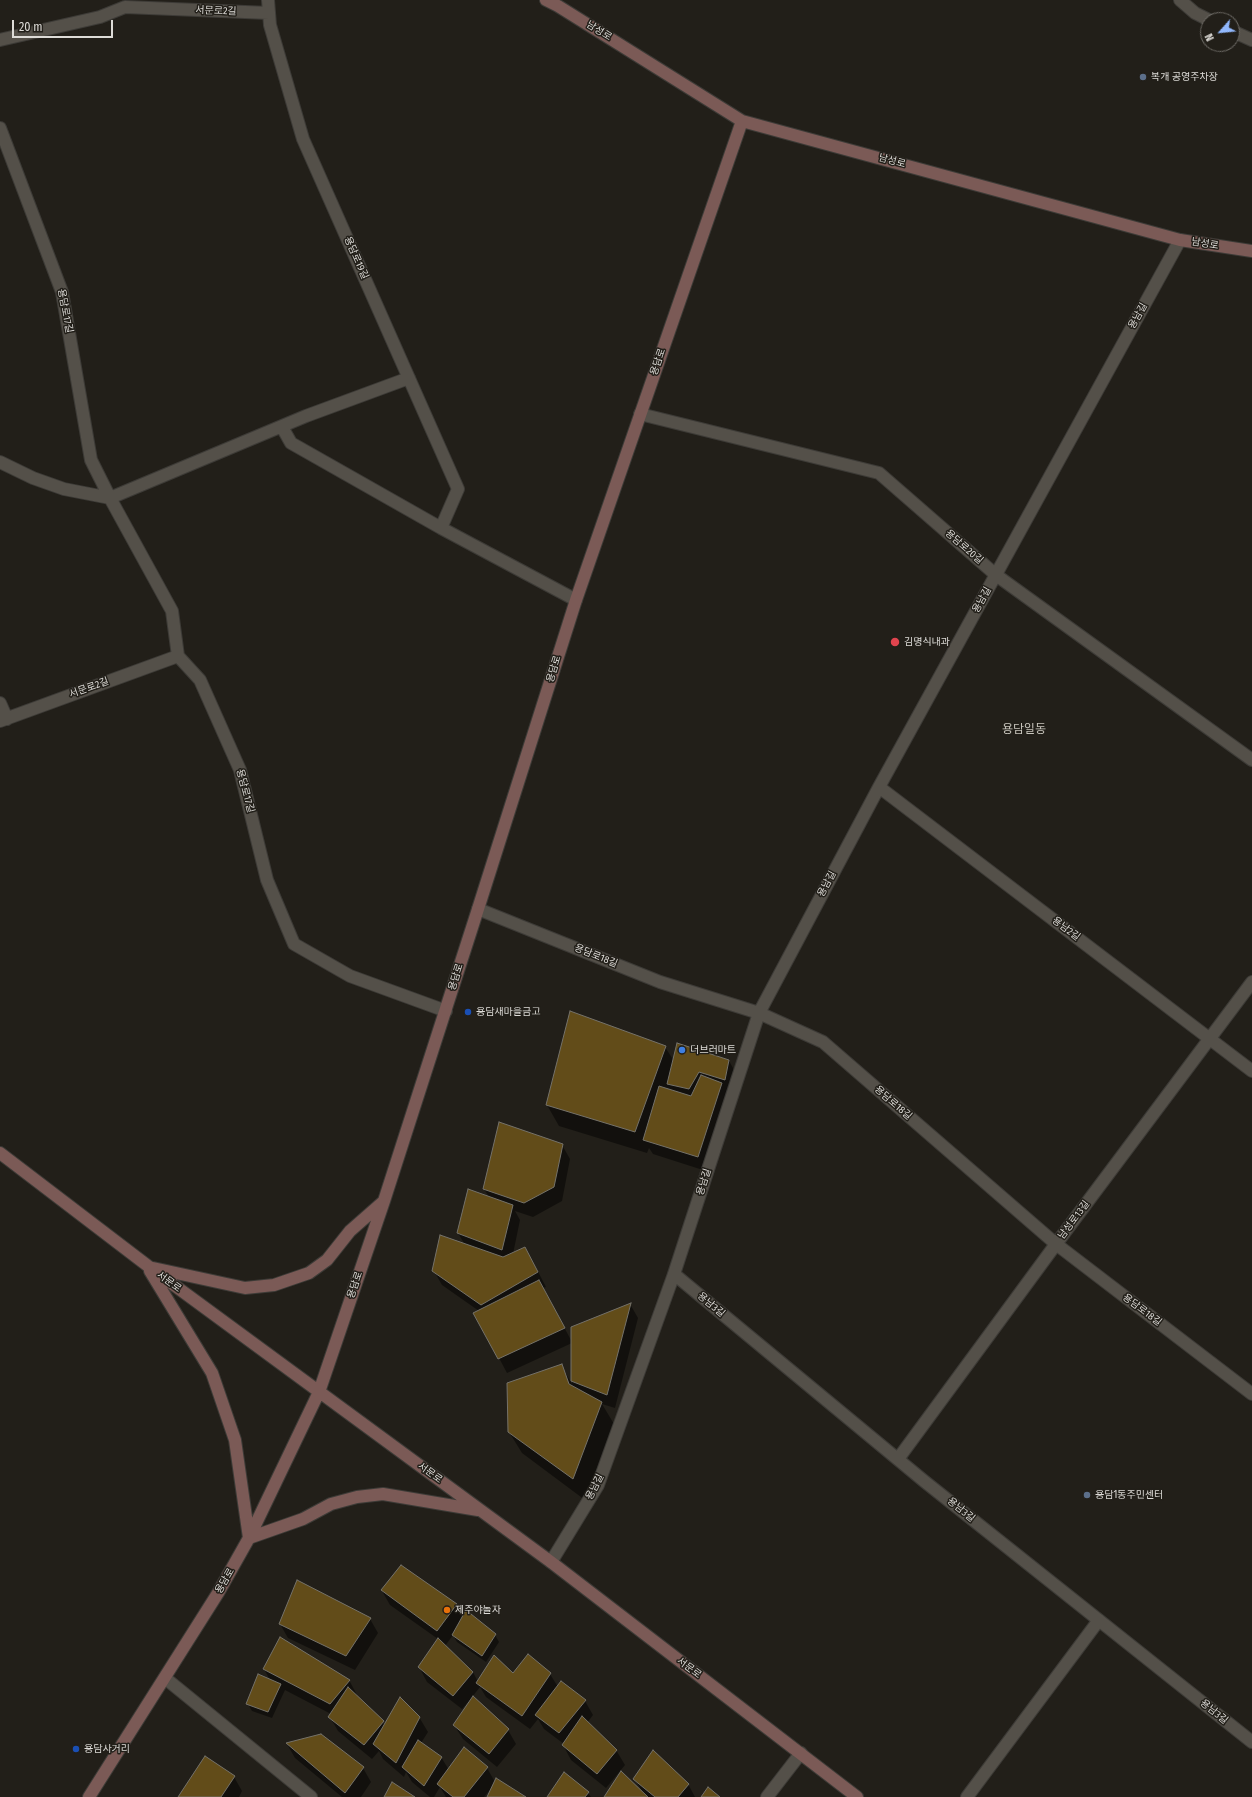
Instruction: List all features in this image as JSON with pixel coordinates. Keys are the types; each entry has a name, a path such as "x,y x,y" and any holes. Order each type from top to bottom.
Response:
{"main road":[{"name":"남성로","path":"546,0 742,121 1180,240 1252,251"},
{"name":"용담로","path":"89,1797 218,1593 249,1538 319,1392 384,1201 446,1011 576,600 742,121"},
{"name":"서문로","path":"0,1152 148,1266 551,1562 857,1797"},
{"path":"148,1266 245,1288 274,1285 308,1273 328,1260 350,1231 384,1201"},
{"path":"148,1266 212,1373 235,1440 249,1538 303,1519 331,1504 357,1497 383,1494 482,1511"}],"street":[{"name":"용담로19길","path":"268,0 270,25 303,138 458,489 441,528"},
{"path":"1180,0 1195,14 1200,16"},
{"name":"서문로2길","path":"0,40 100,17 125,7 269,13"},
{"path":"1240,35 1252,40"},
{"name":"용담로17길","path":"0,128 62,292 91,460 110,498 172,611 178,656 200,680 240,770 267,880 294,944 350,976 446,1011"},
{"name":"용남길","path":"551,1562 598,1485 674,1274 759,1013 879,787 1180,240"},
{"path":"0,462 33,478 64,489 110,498 282,427 409,378"},
{"name":"용담로20길","path":"640,414 879,473 996,575 1252,760"},
{"path":"282,427 291,443 441,528 576,600"},
{"name":"서문로2길","path":"3,720 178,656"},
{"path":"0,703 3,720"},
{"name":"용남2길","path":"879,787 1210,1038 1252,1072"},
{"name":"용담로18길","path":"478,909 660,982 759,1013 823,1042 1056,1244 1252,1394"},
{"name":"남성로13길","path":"898,1459 1056,1244 1252,982"},
{"name":"용남3길","path":"674,1274 898,1459 1252,1742"},
{"path":"967,1797 1099,1620"},
{"path":"164,1678 310,1797"},
{"path":"767,1797 801,1753"}],"building":[{"path":"570,1011 666,1046 635,1132 546,1105"},
{"path":"677,1043 729,1060 725,1080 699,1072 689,1089 667,1084"},
{"path":"701,1075 722,1083 698,1157 643,1140 659,1086 691,1096"},
{"path":"499,1122 563,1144 554,1187 524,1203 483,1189"},
{"path":"468,1189 513,1205 502,1250 457,1233"},
{"path":"440,1235 503,1257 525,1247 538,1272 481,1305 432,1271"},
{"path":"539,1280 565,1328 498,1359 473,1313"},
{"path":"631,1303 607,1395 571,1381 571,1327"},
{"path":"562,1364 569,1384 602,1402 573,1479 508,1432 507,1383"},
{"path":"401,1565 457,1604 437,1631 381,1590"},
{"path":"297,1580 371,1618 346,1656 279,1624"},
{"path":"466,1610 496,1634 482,1656 452,1635"},
{"path":"280,1637 350,1680 330,1704 263,1669"},
{"path":"438,1638 473,1672 453,1696 418,1667"},
{"path":"528,1654 551,1673 522,1716 476,1683 494,1655 513,1673"},
{"path":"258,1674 281,1684 268,1712 246,1704"},
{"path":"561,1681 586,1700 559,1733 535,1715"},
{"path":"348,1687 384,1721 364,1745 328,1717"},
{"path":"473,1696 509,1729 489,1754 453,1725"},
{"path":"400,1697 420,1717 396,1763 373,1744"},
{"path":"582,1716 617,1750 597,1774 562,1745"},
{"path":"321,1734 364,1767 345,1793 286,1743"},
{"path":"418,1740 442,1757 424,1786 402,1767"},
{"path":"464,1747 488,1767 464,1797 453,1797 437,1784"},
{"path":"653,1750 689,1784 678,1797 655,1797 633,1779"},
{"path":"205,1756 235,1776 221,1797 178,1797"},
{"path":"621,1771 648,1797 604,1797"},
{"path":"564,1772 589,1792 585,1797 547,1797"},
{"path":"496,1778 526,1797 487,1797"},
{"path":"392,1782 415,1797 384,1797"},
{"path":"708,1787 720,1797 701,1797"}],"place":[{"name":"복개 공영주차장","path":"1143,77"},
{"name":"김명식내과","path":"895,642"},
{"name":"용담새마을금고","path":"468,1012"},
{"name":"더브러마트","path":"682,1050"},
{"name":"용담1동주민센터","path":"1087,1495"},
{"name":"제주야놀자","path":"447,1610"},
{"name":"용담사거리","path":"76,1749"}],"district":[{"name":"용담일동","path":"1024,730"}]}
